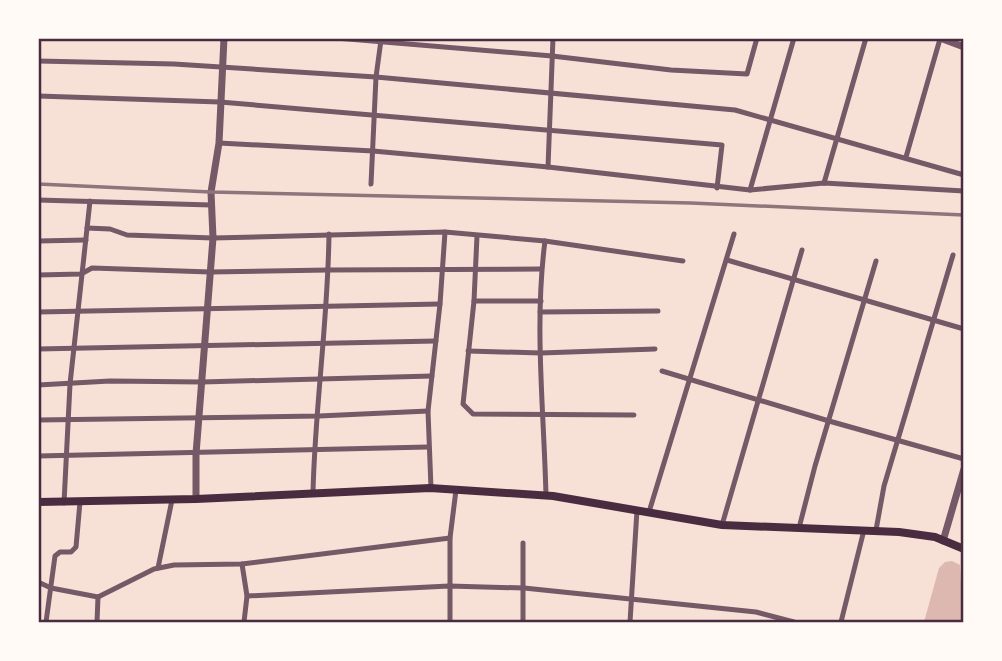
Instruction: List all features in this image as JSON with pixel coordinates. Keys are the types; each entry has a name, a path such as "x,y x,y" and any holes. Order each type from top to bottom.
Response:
{"main road":[{"path":"38,502 172,500 431,488 546,496 722,525 876,530 923,535 964,549"}],"street":[{"path":"196,499 196,454 214,238 211,205 219,143 224,38"},
{"path":"336,38 552,56 671,70 747,74 757,38"},
{"path":"548,167 553,38"},
{"path":"750,190 793,38"},
{"path":"824,183 866,38"},
{"path":"906,157 939,39 964,47"},
{"path":"371,184 376,78 381,40"},
{"path":"38,61 223,67 735,110 964,175"},
{"path":"38,96 220,103 375,114 722,145 717,188"},
{"path":"219,143 373,151 548,167 717,188 750,190 824,183 964,191"},
{"path":"38,200 211,205"},
{"path":"64,503 71,384 90,201"},
{"path":"87,228 110,229 127,235 214,238 444,232 545,241 683,261"},
{"path":"431,488 428,411 440,304 444,232"},
{"path":"313,492 329,234"},
{"path":"649,512 734,234"},
{"path":"477,236 474,301 463,404 467,410 473,414 634,415"},
{"path":"38,241 86,240"},
{"path":"545,241 540,312 546,496"},
{"path":"722,525 802,250"},
{"path":"876,530 884,486 953,255"},
{"path":"727,260 964,329"},
{"path":"799,528 863,298 876,261"},
{"path":"38,275 81,274 92,268 210,272 541,269"},
{"path":"474,301 541,301"},
{"path":"38,312 440,304"},
{"path":"540,312 657,311"},
{"path":"38,349 436,341"},
{"path":"468,351 541,353 655,349"},
{"path":"662,371 964,459"},
{"path":"38,385 110,381 202,382 432,376"},
{"path":"38,420 200,419 428,411"},
{"path":"38,456 428,447"},
{"path":"943,541 964,469"},
{"path":"450,622 450,538 456,490"},
{"path":"158,568 172,500"},
{"path":"46,622 55,556 60,552 71,552 76,547 80,502"},
{"path":"631,622 637,510"},
{"path":"841,622 864,530"},
{"path":"38,582 98,597 158,568 174,565 242,564 450,538"},
{"path":"523,543 523,622"},
{"path":"242,564 247,596 244,622"},
{"path":"247,596 449,586 524,588 756,612 794,622"},
{"path":"97,622 98,597"}],"shaded area":[{"path":"952,561 960,565 963,622 924,622 939,568 945,562"}],"railway":[{"path":"38,184 211,192 691,203 964,215"}]}
